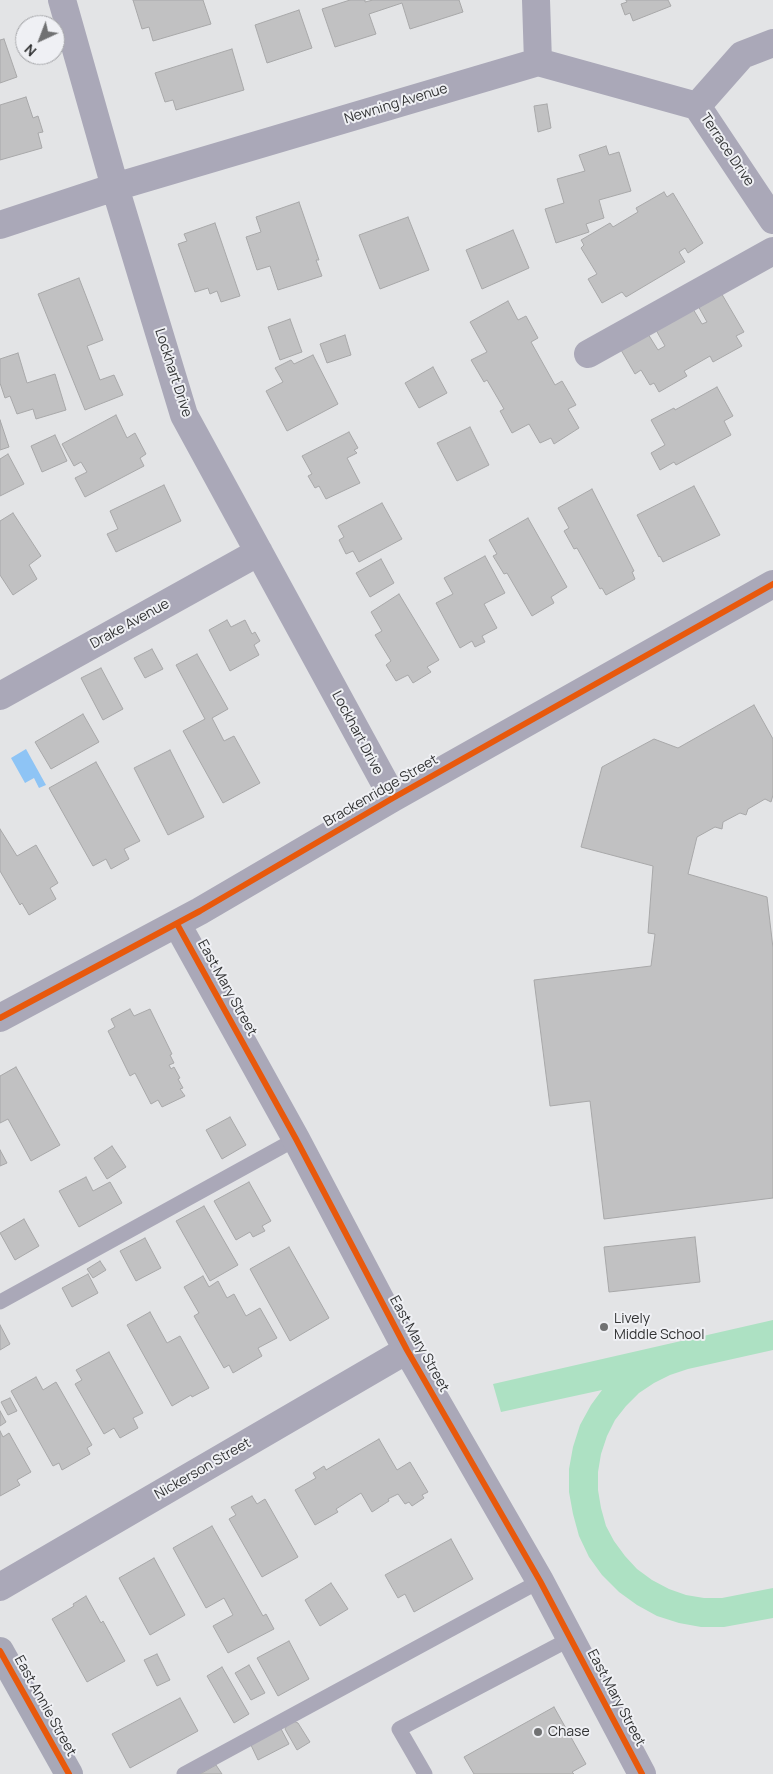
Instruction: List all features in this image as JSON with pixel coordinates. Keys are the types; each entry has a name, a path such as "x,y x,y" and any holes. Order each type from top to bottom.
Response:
{"street":[{"name":"Lockhart Drive","path":"62,0 115,187 184,415 392,798"},
{"path":"536,0 538,62 697,106 742,55 773,43"},
{"name":"Newning Avenue","path":"0,225 115,187 538,62"},
{"name":"Terrace Drive","path":"697,106 773,220"},
{"path":"588,354 773,251"},
{"name":"Drake Avenue","path":"0,696 259,552"},
{"name":"Brackenridge Street","path":"0,1018 177,924 392,798 773,584"},
{"name":"East Mary Street","path":"177,924 296,1139 406,1350 540,1581 642,1774"},
{"name":"Nickerson Street","path":"0,1587 406,1350"},
{"name":"East Annie Street","path":"0,1651 69,1774"}],"lane":[{"path":"0,1302 296,1139"},
{"path":"184,1774 540,1581"},
{"path":"425,1774 400,1729 570,1639"}],"green space":[{"path":"773,1320 773,1350 688,1369 654,1383 639,1393 626,1406 615,1420 607,1436 598,1472 601,1508 606,1526 614,1541 637,1569 669,1589 686,1595 704,1598 722,1598 773,1588 773,1618 724,1627 701,1627 657,1616 619,1592 602,1575 589,1557 579,1536 573,1514 569,1492 569,1469 573,1447 580,1425 602,1390 501,1412 493,1384"}],"water":[{"path":"26,749 46,785 39,788 34,778 25,783 11,758"}],"building":[{"path":"133,0 203,0 211,24 153,41 149,27 142,29"},
{"path":"350,0 365,0 365,2 373,0 459,0 463,12 410,29 402,3 369,14 376,34 335,47 322,9"},
{"path":"626,0 668,0 671,6 633,21 630,13 625,15 621,4 627,2"},
{"path":"299,10 312,48 267,63 255,25"},
{"path":"4,39 17,77 0,83 0,40"},
{"path":"232,49 244,90 176,110 173,100 165,102 155,73"},
{"path":"26,97 33,118 38,116 43,132 38,133 42,148 0,160 0,105"},
{"path":"547,104 551,128 538,132 534,106"},
{"path":"606,146 609,155 619,152 631,191 599,200 604,218 586,224 589,232 556,243 545,209 564,203 557,179 585,171 579,155"},
{"path":"664,192 667,197 673,193 703,243 688,253 685,248 679,252 685,262 626,297 622,292 602,303 588,279 597,274 581,248 584,245 581,240 610,223 613,227 638,212 636,208"},
{"path":"299,202 319,260 316,260 322,276 278,290 270,266 257,270 246,237 261,232 256,217"},
{"path":"408,217 429,270 380,289 359,235"},
{"path":"215,223 240,296 221,302 217,291 210,294 208,288 195,292 178,244 187,241 184,234"},
{"path":"513,230 529,268 482,289 466,250"},
{"path":"79,278 103,340 87,346 100,380 114,375 123,395 85,410 38,294"},
{"path":"720,291 744,332 736,336 742,346 713,362 710,356 684,371 687,376 659,392 654,383 650,385 641,370 635,374 621,350 648,334 658,350 665,346 656,330 693,309 702,324 707,322 697,304"},
{"path":"508,301 518,320 526,316 538,338 531,342 555,385 562,381 576,405 568,409 579,428 554,444 551,438 540,443 529,424 512,433 500,411 504,409 487,380 484,382 471,360 487,352 470,322"},
{"path":"290,319 302,352 280,360 268,327"},
{"path":"345,335 351,355 327,363 320,344"},
{"path":"18,353 27,383 55,374 66,410 36,419 33,409 17,414 10,396 5,398 0,383 0,359"},
{"path":"313,355 338,404 287,431 266,391 283,382 275,368 291,360 294,364"},
{"path":"433,367 447,393 419,408 405,383"},
{"path":"717,387 733,416 724,421 731,435 676,465 674,462 660,470 651,453 665,445 651,420 674,408 675,410"},
{"path":"116,415 127,438 135,433 146,454 140,458 144,466 85,497 75,478 87,472 81,462 74,466 62,444"},
{"path":"0,420 9,447 0,450"},
{"path":"470,427 489,465 457,481 437,443"},
{"path":"349,432 358,448 354,450 357,453 347,458 360,483 326,499 319,486 315,488 308,476 312,474 302,456"},
{"path":"55,435 67,461 42,472 31,446"},
{"path":"8,454 24,484 0,496 0,459"},
{"path":"164,485 181,521 116,552 107,534 118,529 110,511"},
{"path":"694,486 720,535 663,562 637,515"},
{"path":"592,489 634,571 632,572 635,579 606,595 602,588 600,589 577,548 574,549 564,531 569,528 558,508"},
{"path":"382,503 402,539 359,562 353,551 346,554 339,540 344,537 338,526"},
{"path":"13,513 41,556 29,565 37,579 13,595 0,575 0,521"},
{"path":"528,518 567,587 551,597 554,603 532,616 507,573 504,574 493,556 497,554 489,540"},
{"path":"485,556 505,593 484,604 497,628 482,636 485,642 475,647 472,641 460,648 436,603 453,594 444,578"},
{"path":"381,559 394,583 370,597 356,573"},
{"path":"399,594 439,660 427,667 431,672 413,683 408,675 396,681 386,665 391,661 375,635 382,631 371,612"},
{"path":"227,620 231,627 245,620 252,634 255,632 260,641 254,645 259,655 230,671 209,630"},
{"path":"152,649 163,669 145,678 134,658"},
{"path":"197,654 228,709 212,718 224,741 234,736 260,783 223,803 183,731 205,719 176,665"},
{"path":"101,668 123,709 103,720 81,678"},
{"path":"754,705 773,739 773,795 771,802 765,799 748,809 746,815 740,813 723,822 722,829 715,827 697,837 688,874 767,897 773,948 773,1198 604,1219 590,1101 550,1106 534,980 651,966 655,934 648,933 653,866 581,847 602,767 654,739 678,748"},
{"path":"83,714 99,742 51,769 35,742"},
{"path":"170,750 204,817 168,835 134,768"},
{"path":"96,762 140,841 124,849 129,859 111,869 106,859 93,866 49,788"},
{"path":"0,829 17,856 36,845 58,883 50,888 56,899 29,915 22,903 20,905 0,871"},
{"path":"130,1009 134,1016 150,1009 172,1054 170,1055 174,1063 169,1065 171,1069 174,1067 180,1078 178,1079 183,1088 180,1089 185,1096 162,1107 158,1100 151,1104 135,1073 130,1076 108,1031 115,1027 111,1019"},
{"path":"16,1067 60,1145 31,1161 8,1119 0,1123 0,1076"},
{"path":"230,1117 246,1145 222,1159 206,1130"},
{"path":"112,1146 126,1167 107,1179 94,1158"},
{"path":"0,1150 7,1163 0,1166"},
{"path":"86,1177 93,1191 110,1182 122,1203 79,1227 59,1191"},
{"path":"249,1182 271,1221 262,1226 265,1231 253,1237 250,1232 236,1240 214,1201"},
{"path":"204,1206 238,1265 210,1281 176,1221"},
{"path":"24,1219 39,1246 15,1260 0,1233"},
{"path":"695,1237 700,1282 609,1292 604,1247"},
{"path":"145,1238 161,1268 136,1281 120,1251"},
{"path":"289,1247 329,1318 290,1341 250,1269"},
{"path":"100,1261 106,1270 93,1278 87,1269"},
{"path":"88,1274 98,1293 72,1307 62,1288"},
{"path":"203,1276 209,1287 218,1281 227,1298 234,1294 246,1316 260,1308 277,1338 258,1348 262,1356 233,1373 229,1365 224,1368 194,1316 199,1313 184,1287"},
{"path":"150,1312 167,1343 180,1336 209,1388 192,1397 191,1395 172,1406 127,1325"},
{"path":"0,1325 10,1344 0,1350"},
{"path":"109,1352 143,1413 133,1418 138,1428 120,1438 114,1428 104,1434 75,1384 82,1380 76,1370"},
{"path":"36,1377 43,1390 56,1382 92,1445 87,1448 90,1454 62,1470 59,1463 53,1466 11,1391"},
{"path":"10,1398 17,1411 8,1415 1,1402"},
{"path":"0,1411 6,1422 0,1426"},
{"path":"0,1431 3,1437 9,1433 31,1472 17,1480 20,1485 0,1496"},
{"path":"379,1439 397,1470 410,1462 428,1492 422,1495 424,1498 412,1506 409,1502 405,1504 398,1494 388,1499 389,1501 372,1512 361,1493 336,1509 338,1512 315,1525 295,1490 316,1478 313,1473 324,1466 326,1470"},
{"path":"252,1496 257,1504 265,1499 298,1557 262,1577 229,1519 236,1515 231,1507"},
{"path":"212,1526 263,1616 266,1614 274,1629 228,1653 213,1626 233,1615 224,1598 206,1608 173,1548"},
{"path":"451,1539 473,1579 414,1612 405,1594 398,1598 385,1575"},
{"path":"154,1558 185,1615 150,1635 119,1578"},
{"path":"331,1583 348,1609 320,1626 305,1600"},
{"path":"86,1596 101,1623 103,1621 125,1661 87,1682 52,1619 74,1606 73,1604"},
{"path":"289,1641 309,1679 278,1696 257,1658"},
{"path":"157,1654 170,1680 157,1686 144,1660"},
{"path":"249,1665 265,1693 251,1700 235,1673"},
{"path":"222,1667 249,1714 234,1723 207,1676"},
{"path":"180,1698 198,1731 130,1768 112,1734"},
{"name":"Chase","path":"554,1707 586,1764 572,1772 574,1774 474,1774 464,1757"},
{"path":"293,1721 298,1723 310,1742 297,1750 285,1729"},
{"path":"280,1727 289,1744 258,1760 250,1743"},
{"path":"216,1765 222,1774 200,1774"}],"cycle path":[{"path":"0,1018 200,911 393,798 773,584"},
{"path":"177,924 296,1139 407,1350 540,1581 642,1774"},
{"path":"0,1651 69,1774"}],"place":[{"name":"Lively Middle School","path":"604,1327"},
{"name":"Chase","path":"538,1732"}]}
